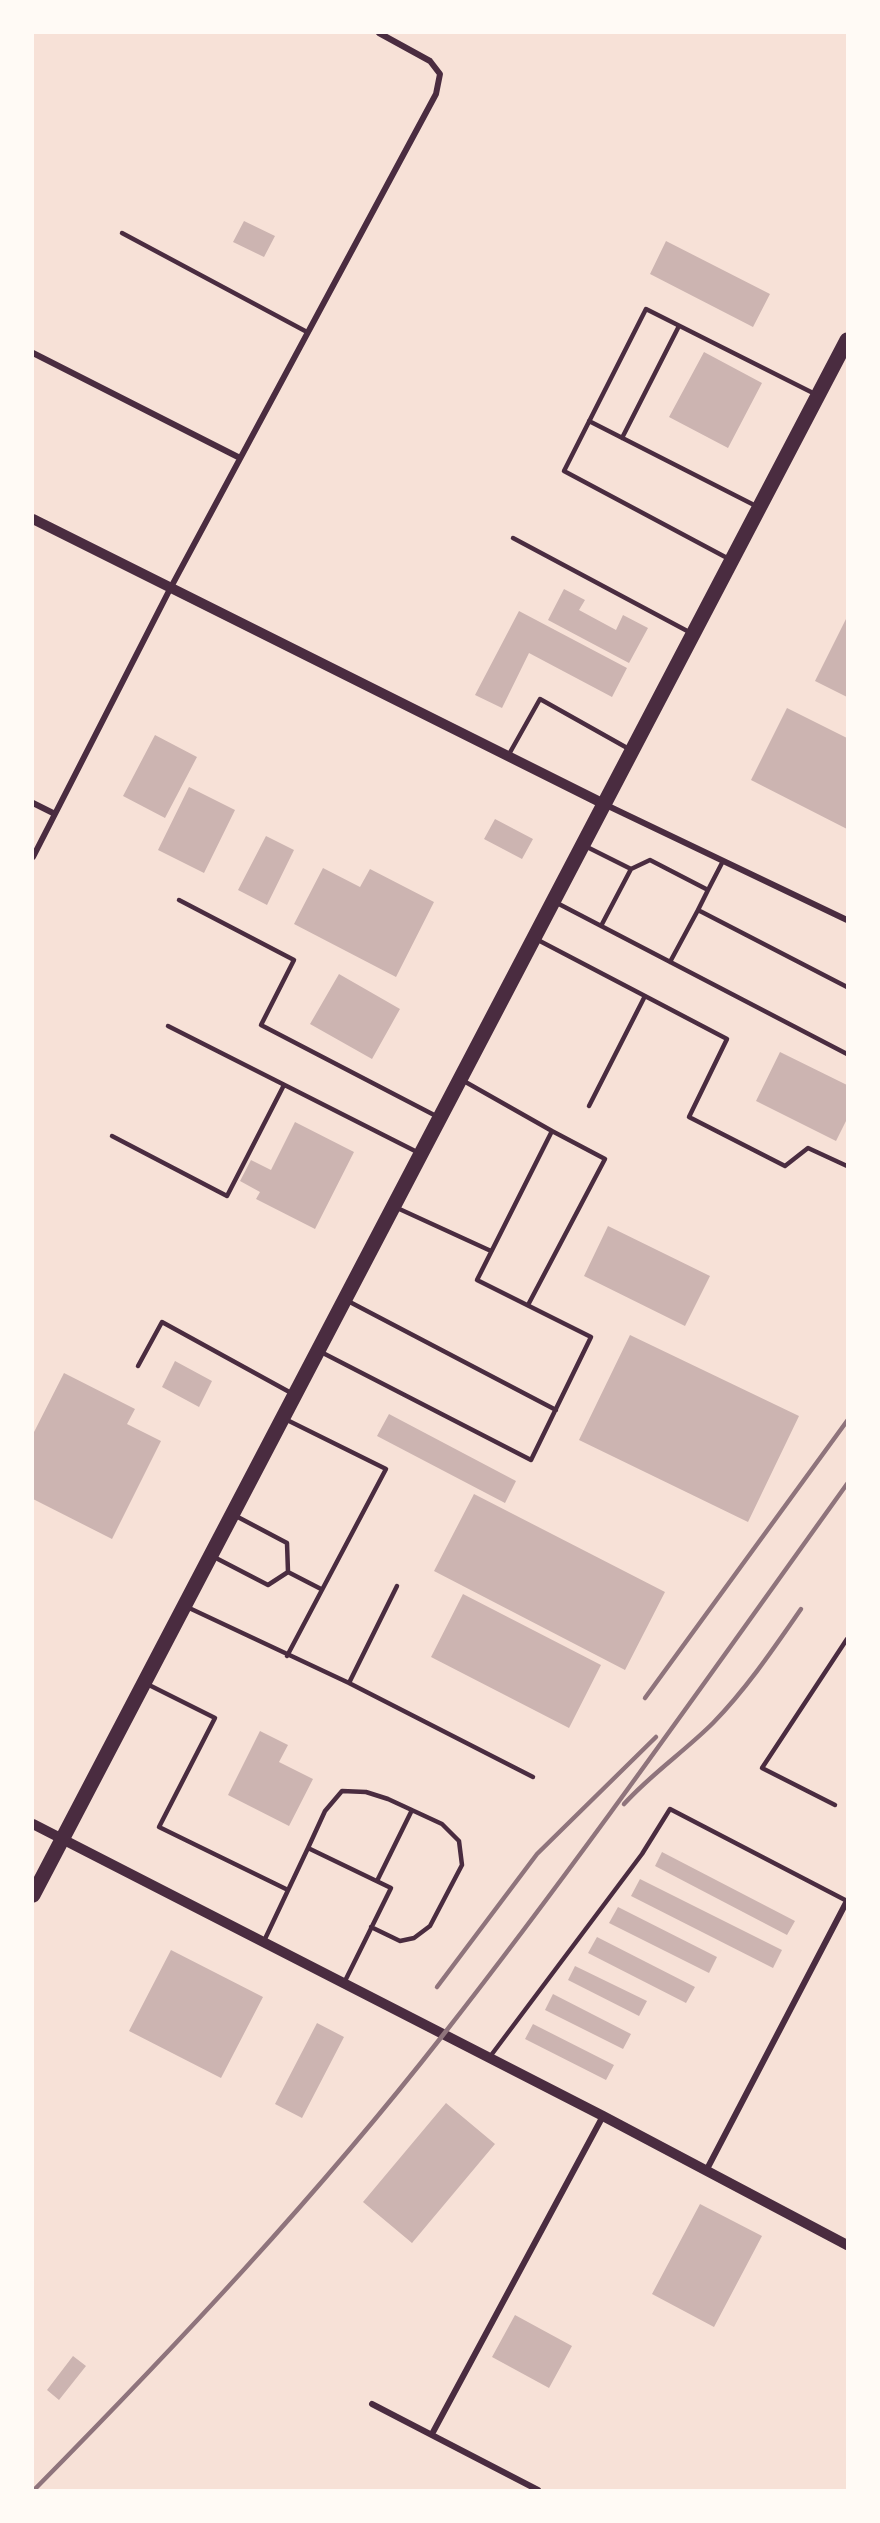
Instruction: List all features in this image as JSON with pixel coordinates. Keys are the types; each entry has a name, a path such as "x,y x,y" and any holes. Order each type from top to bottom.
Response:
{"main road":[{"path":"33,1895 847,340"}],"street":[{"path":"33,857 170,589 436,94 440,74 430,61 379,33"},
{"path":"33,353 240,458"},
{"path":"33,519 604,804 847,920"},
{"path":"33,803 55,814"},
{"path":"33,1824 343,1985 603,2116 847,2245"},
{"path":"706,2171 847,1901"},
{"path":"432,2434 603,2116"},
{"path":"372,2404 538,2490"}],"lane":[{"path":"122,233 307,332"},
{"path":"732,560 564,471 646,309 818,396"},
{"path":"622,438 679,326"},
{"path":"589,421 759,508"},
{"path":"513,538 693,634"},
{"path":"508,756 540,699 632,750"},
{"path":"583,845 631,869"},
{"path":"602,926 631,869 650,860 708,890"},
{"path":"670,962 723,861"},
{"path":"179,900 294,960 261,1025 440,1118"},
{"path":"553,901 847,1054"},
{"path":"698,910 847,987"},
{"path":"534,938 727,1039 689,1117 785,1166 808,1148 847,1166"},
{"path":"589,1106 645,996"},
{"path":"168,1026 421,1154"},
{"path":"460,1079 605,1159 528,1305"},
{"path":"112,1136 227,1196 284,1085"},
{"path":"318,1351 531,1460 591,1337 477,1280 552,1131"},
{"path":"394,1206 491,1251"},
{"path":"345,1300 556,1410"},
{"path":"138,1366 162,1322 295,1395"},
{"path":"284,1418 386,1469 287,1656"},
{"path":"233,1514 287,1543 288,1572"},
{"path":"211,1556 268,1585 288,1572"},
{"path":"288,1572 321,1589"},
{"path":"349,1683 397,1586"},
{"path":"185,1606 287,1656 349,1683 533,1777"},
{"path":"835,1805 762,1768 847,1639"},
{"path":"145,1683 215,1718 159,1827 288,1890"},
{"path":"262,1943 325,1811 342,1791 366,1792 388,1799 442,1824 459,1841 462,1865 430,1926 414,1938 400,1941 372,1928"},
{"path":"489,2059 642,1854 670,1809 847,1901"},
{"path":"377,1881 412,1810"},
{"path":"308,1848 391,1888 343,1985"}],"building":[{"path":"244,221 275,236 264,257 233,242"},
{"path":"666,241 770,294 753,327 650,274"},
{"path":"704,352 762,383 728,448 669,417"},
{"path":"564,589 585,600 579,610 616,630 623,615 648,628 629,663 548,620"},
{"path":"519,611 627,668 612,697 529,653 502,708 475,695"},
{"path":"847,617 847,697 815,681"},
{"path":"787,708 847,738 847,829 751,780"},
{"path":"155,735 197,757 165,818 123,796"},
{"path":"189,787 235,810 204,873 158,850"},
{"path":"495,819 533,839 522,859 484,839"},
{"path":"266,836 294,850 267,905 238,890"},
{"path":"323,868 360,887 370,869 434,902 396,977 294,924"},
{"path":"339,974 400,1009 372,1059 310,1024"},
{"path":"780,1052 847,1085 847,1119 836,1141 756,1101"},
{"path":"295,1122 354,1152 315,1229 256,1199 260,1192 240,1181 251,1160 271,1170"},
{"path":"608,1226 710,1276 685,1326 584,1276"},
{"path":"630,1335 799,1416 748,1522 579,1440"},
{"path":"175,1361 212,1381 199,1407 162,1387"},
{"path":"64,1373 135,1409 127,1424 161,1441 112,1539 33,1499 33,1434"},
{"path":"389,1414 516,1481 505,1503 377,1436"},
{"path":"474,1494 665,1592 625,1670 434,1571"},
{"path":"463,1594 601,1665 569,1728 431,1657"},
{"path":"260,1731 288,1745 279,1762 313,1779 289,1826 228,1795"},
{"path":"662,1852 795,1921 787,1935 655,1866"},
{"path":"640,1879 782,1950 773,1968 631,1896"},
{"path":"618,1907 717,1957 709,1973 609,1923"},
{"path":"597,1937 695,1987 686,2003 588,1953"},
{"path":"171,1950 263,1997 221,2078 129,2031"},
{"path":"575,1966 647,2001 639,2016 568,1980"},
{"path":"553,1994 631,2034 623,2049 545,2010"},
{"path":"317,2023 344,2037 302,2118 275,2104"},
{"path":"533,2024 614,2065 606,2080 525,2039"},
{"path":"446,2103 495,2144 412,2243 363,2202"},
{"path":"700,2204 762,2236 714,2327 652,2294"},
{"path":"515,2315 572,2346 549,2388 492,2357"},
{"path":"73,2356 86,2366 59,2400 47,2390"}],"railway":[{"path":"645,1698 847,1421"},
{"path":"34,2490 193,2325 296,2211 395,2095 495,1968 597,1831 847,1484"},
{"path":"624,1804 725,1710 760,1668 801,1609"},
{"path":"437,1987 537,1854 656,1737"}]}
